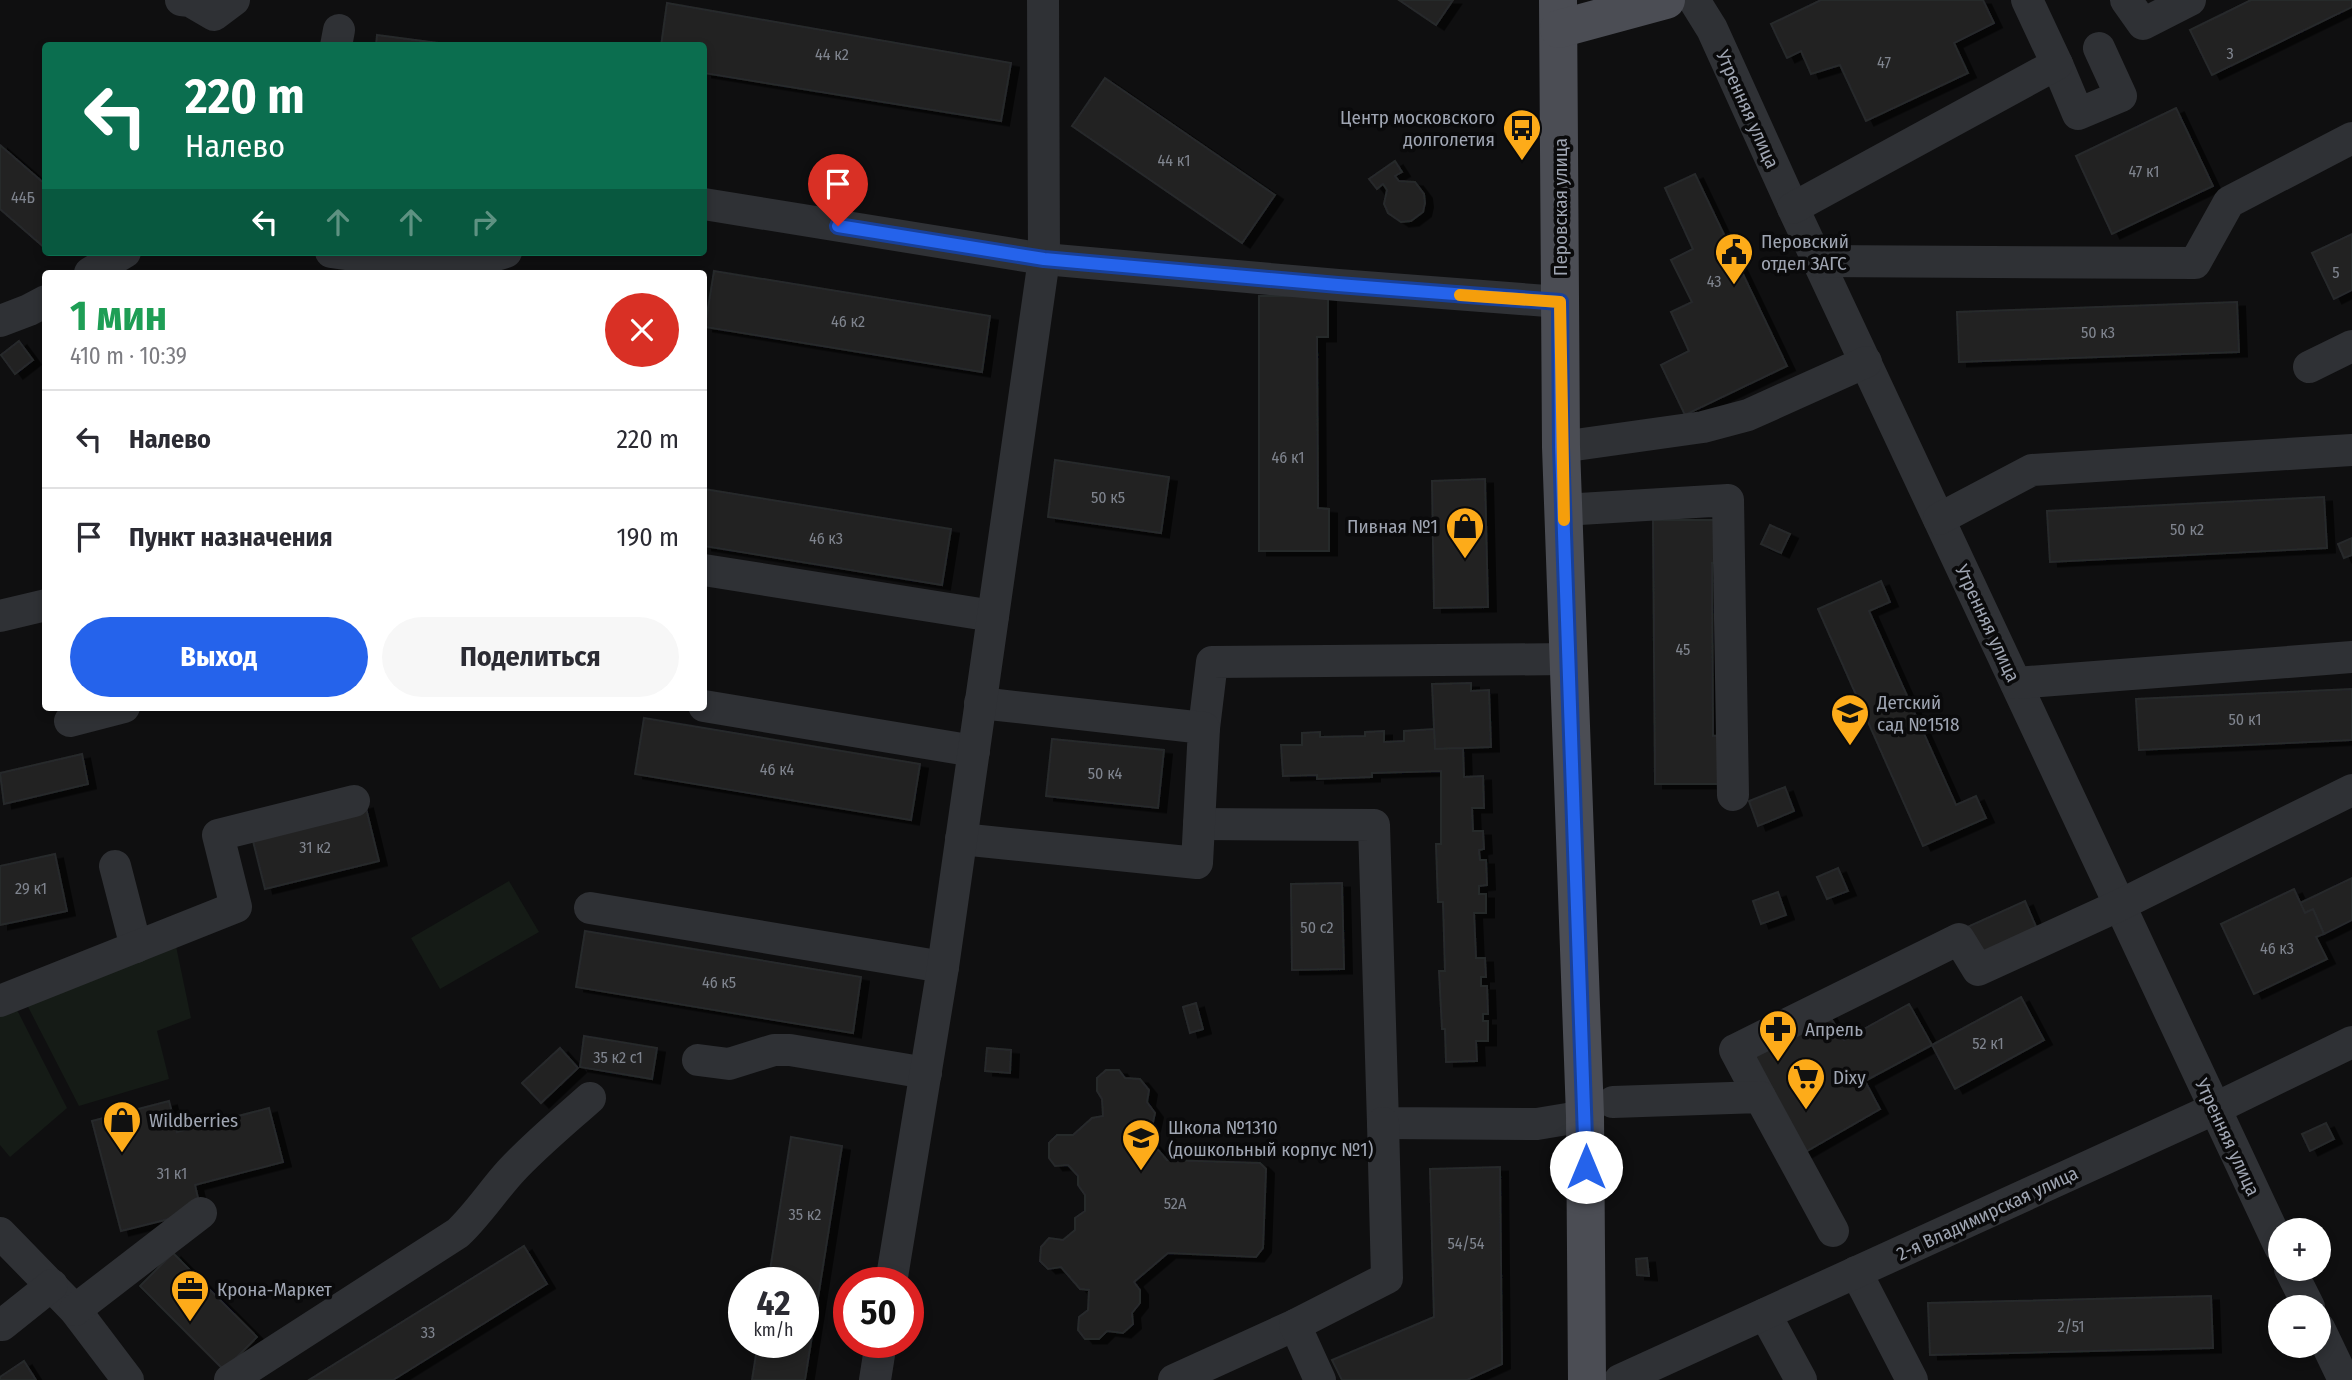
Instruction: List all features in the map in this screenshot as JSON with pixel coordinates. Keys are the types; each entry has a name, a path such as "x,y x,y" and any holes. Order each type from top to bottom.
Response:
{"main road":[{"path":"1601,0 1627,7 1655,4"},
{"path":"1558,15 1655,4"},
{"name":"Перовская улица","path":"1558,15 1563,510 1569,659 1599,1109 1587,1380"}],"street":[{"path":"181,0 190,1 214,15 234,0"},
{"path":"894,1267 943,967 1044,259 1043,0"},
{"name":"Утренняя улица","path":"1694,0 1712,29 1793,208 2268,1222"},
{"path":"2027,0 2078,114 2121,96 2099,48"},
{"path":"2126,0 2143,24 2190,0"},
{"path":"1793,208 2057,64"},
{"path":"1818,261 2195,263 2229,202 2352,138"},
{"path":"707,204 1044,259 1560,302"},
{"path":"95,270 118,256"},
{"path":"362,256 441,266 463,265 493,256"},
{"path":"0,321 42,302"},
{"path":"2309,367 2352,346"},
{"path":"1561,447 1703,427 1748,415 1866,362"},
{"path":"1939,519 2032,470 2352,450"},
{"path":"1563,510 1728,500 1733,795"},
{"path":"707,570 993,615"},
{"path":"0,616 42,606"},
{"path":"2016,682 2352,657"},
{"path":"961,839 1197,863 1204,728 1212,662 1569,659"},
{"path":"980,703 1204,728"},
{"path":"707,706 974,751"},
{"path":"70,721 109,711"},
{"path":"1833,1231 1735,1050 1959,939 1978,970 2120,905 2352,790"},
{"path":"0,1001 236,906 218,835 354,801"},
{"path":"1174,1380 1295,1325 1387,1278 1374,825 1199,824"},
{"path":"115,866 136,947"},
{"path":"590,908 943,967"},
{"name":"2-я Владимирская улица","path":"1620,1380 2214,1109 2352,1042"},
{"path":"698,1060 729,1064 774,1050 790,1050 926,1073"},
{"path":"1383,1123 1537,1124 1599,1109 1760,1097"},
{"path":"230,1380 458,1233 475,1217 489,1195 513,1168 590,1098"},
{"path":"75,1310 201,1213"},
{"path":"0,1233 75,1310 128,1380"},
{"path":"1856,1272 1912,1380"},
{"path":"2,1325 52,1285"},
{"path":"1765,1314 1801,1380"},
{"path":"1295,1325 1320,1380"},
{"path":"2331,1353 2344,1380"},
{"path":"875,1380 878,1358"}],"shaded area":[{"path":"509,881 539,932 440,989 411,938"},
{"path":"176,946 191,1018 157,1031 169,1079 79,1106 23,997"},
{"path":"13,1002 67,1108 10,1157 0,1145 0,1008"}],"building":[{"path":"1399,0 1453,0 1436,25"},
{"path":"1821,0 1983,0 1994,23 1954,43 1968,73 1866,121 1840,65 1811,74 1801,51 1787,58 1771,24"},
{"path":"2251,0 2352,0 2352,7 2212,75 2190,30"},
{"path":"667,3 1011,63 1001,121 707,73 707,42 662,42"},
{"path":"377,35 430,42 376,42"},
{"path":"1105,78 1275,195 1242,243 1072,126"},
{"path":"2176,108 2213,186 2112,234 2076,156"},
{"path":"0,145 42,182 42,246 0,209"},
{"path":"1395,161 1402,172 1395,176 1399,181 1415,182 1424,194 1423,212 1411,221 1401,222 1388,213 1384,204 1387,190 1383,184 1377,189 1369,179"},
{"path":"1695,174 1787,366 1685,415 1661,365 1689,351 1671,312 1692,302 1671,260 1693,249 1665,188"},
{"path":"2352,234 2352,290 2334,299 2312,253"},
{"path":"714,271 990,316 982,372 707,327"},
{"path":"1259,296 1328,296 1328,337 1317,337 1318,508 1329,509 1329,551 1259,551"},
{"path":"2237,302 2239,352 1959,362 1957,312"},
{"path":"19,341 33,360 15,374 1,355"},
{"path":"1055,460 1169,477 1161,533 1048,517"},
{"path":"1485,479 1488,607 1434,608 1432,481"},
{"path":"707,489 951,529 942,585 707,546"},
{"path":"2324,497 2327,548 2050,562 2047,511"},
{"path":"1653,520 1723,520 1724,563 1712,563 1713,736 1725,735 1725,784 1655,784"},
{"path":"1770,525 1790,534 1781,553 1761,544"},
{"path":"2352,538 2352,555 2344,558 2338,544"},
{"path":"1881,581 1890,602 1869,611 1956,805 1976,796 1986,818 1923,846 1818,609"},
{"path":"1471,683 1471,691 1489,690 1491,747 1435,749 1432,684"},
{"path":"2352,689 2352,740 2139,750 2136,699"},
{"path":"644,718 920,764 911,820 635,774"},
{"path":"1434,729 1435,749 1463,748 1464,777 1483,776 1484,808 1472,808 1473,831 1483,831 1484,849 1479,850 1480,860 1486,860 1487,885 1479,886 1479,894 1486,894 1486,913 1474,913 1476,958 1485,958 1486,977 1481,977 1481,986 1487,986 1488,1014 1483,1014 1483,1021 1488,1021 1488,1041 1476,1041 1477,1061 1446,1062 1439,971 1445,971 1443,902 1438,902 1436,844 1441,844 1441,771 1372,773 1372,777 1317,779 1317,775 1283,776 1281,745 1302,745 1302,733 1320,732 1320,737 1365,736 1365,732 1384,731 1384,742 1404,741 1404,731"},
{"path":"1052,739 1164,750 1158,808 1046,796"},
{"path":"82,754 88,784 4,804 0,773"},
{"path":"1785,787 1794,811 1758,826 1749,801"},
{"path":"365,804 379,861 265,889 251,833"},
{"path":"55,854 67,911 0,925 0,866"},
{"path":"1838,868 1848,891 1827,899 1817,877"},
{"path":"2352,878 2352,920 2324,934 2313,909 2305,913 2300,903"},
{"path":"1342,883 1344,969 1292,970 1291,884"},
{"path":"2294,889 2305,913 2313,909 2324,934 2316,937 2327,959 2254,994 2221,924"},
{"path":"1778,892 1786,915 1761,924 1753,901"},
{"path":"2025,901 2037,929 1976,957 1963,929"},
{"path":"585,931 861,977 853,1033 576,987"},
{"path":"2021,997 2044,1040 1955,1089 1932,1045"},
{"path":"1196,1003 1203,1029 1190,1033 1183,1007"},
{"path":"1909,1004 1932,1045 1865,1081 1880,1109 1800,1155 1750,1056 1828,1013 1844,1040"},
{"path":"584,1036 657,1048 652,1079 580,1067"},
{"path":"560,1048 578,1068 541,1103 522,1083"},
{"path":"987,1048 1011,1050 1010,1073 985,1071"},
{"path":"1106,1070 1119,1070 1125,1078 1140,1079 1149,1090 1147,1102 1155,1113 1152,1127 1144,1134 1167,1160 1260,1163 1266,1169 1263,1248 1256,1257 1168,1253 1134,1282 1140,1290 1140,1303 1132,1313 1133,1324 1123,1333 1107,1331 1099,1339 1085,1339 1078,1330 1079,1317 1088,1310 1089,1290 1080,1289 1061,1267 1048,1269 1040,1261 1041,1247 1049,1238 1063,1240 1075,1230 1075,1218 1085,1211 1085,1195 1078,1185 1078,1176 1068,1165 1055,1166 1049,1158 1049,1143 1057,1135 1073,1135 1092,1118 1103,1116 1097,1078"},
{"path":"169,1101 177,1132 269,1108 283,1162 195,1185 201,1211 121,1231 92,1121"},
{"path":"2326,1123 2334,1139 2310,1151 2302,1134"},
{"path":"791,1137 842,1146 819,1291 819,1267 771,1267"},
{"path":"1500,1167 1502,1364 1467,1380 1342,1380 1332,1360 1434,1317 1430,1169"},
{"path":"524,1246 547,1284 393,1380 309,1380"},
{"path":"173,1253 257,1337 224,1370 140,1286"},
{"path":"1647,1258 1649,1276 1637,1275 1636,1259"},
{"path":"2211,1296 2213,1348 1930,1355 1928,1303"},
{"path":"755,1358 808,1358 805,1380 752,1380"},
{"path":"24,1361 36,1380 0,1380 0,1377"}],"slow traffic":[{"path":"1460,295 1560,302 1564,520"}],"place":[{"name":"Центр московского долголетия","path":"1522,162"},
{"name":"Перовский отдел ЗАГС","path":"1734,286"},
{"name":"Пивная №1","path":"1465,560"},
{"name":"Детский сад №1518","path":"1850,747"},
{"name":"Апрель","path":"1778,1063"},
{"name":"Dixy","path":"1806,1111"},
{"name":"Wildberries","path":"122,1154"},
{"name":"Школа №1310 (дошкольный корпус №1)","path":"1141,1172"},
{"name":"Крона-Маркет","path":"190,1323"}],"route":[{"path":"838,226 1044,259 1560,302 1561,447 1586,1167"}]}
